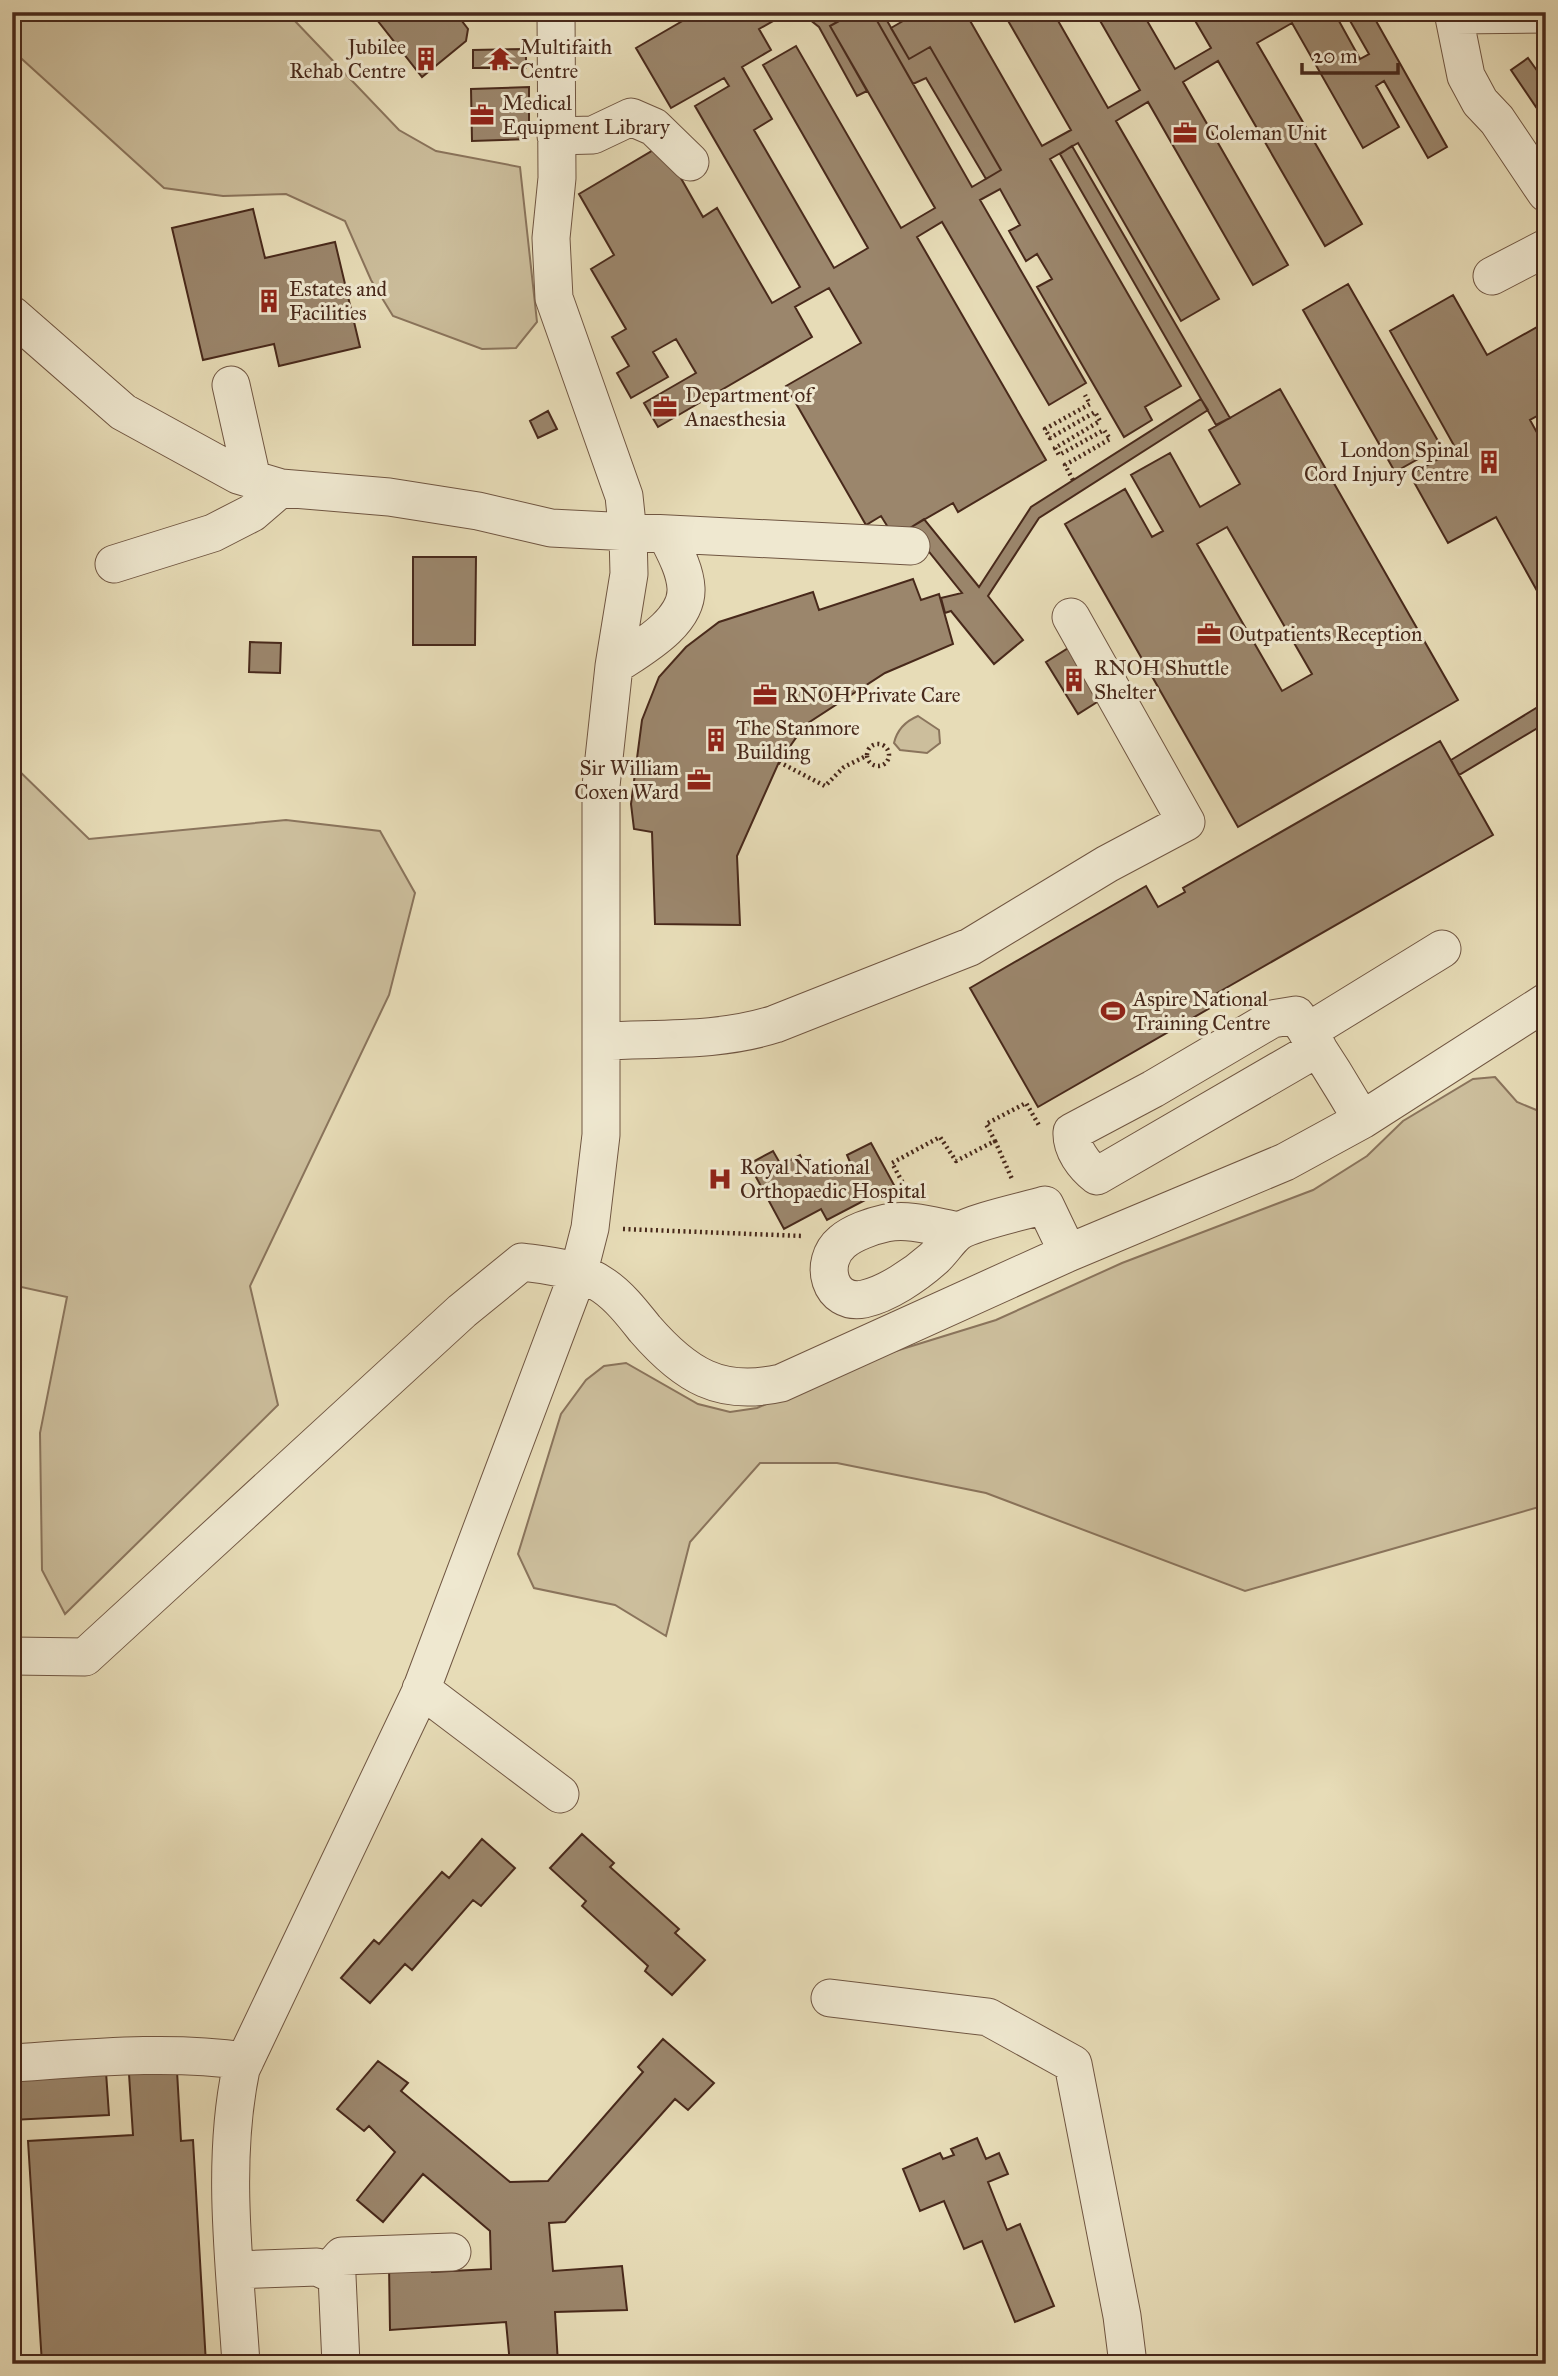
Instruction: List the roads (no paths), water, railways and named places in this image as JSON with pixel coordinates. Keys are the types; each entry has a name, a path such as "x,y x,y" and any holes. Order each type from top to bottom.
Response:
{"lane":[{"path":"242,2364 235,2270 231,2115 245,2061 421,1689 579,1271 596,1188 603,1041 601,786 614,666 629,574 628,534 624,496 554,298 551,238 557,178 556,12"},
{"path":"1546,13 1454,14 1466,76 1480,102 1497,120 1546,193"},
{"path":"556,136 593,135 631,117 654,127 690,162"},
{"path":"1492,276 1546,248"},
{"path":"12,315 123,412 199,456 266,484 389,497 478,511 551,528 667,536 911,546"},
{"path":"114,564 213,533 252,513 266,484 231,385"},
{"path":"614,666 646,645 683,607 686,586 667,536"},
{"path":"603,1041 716,1037 749,1032 775,1024 970,947 1107,864 1186,822 1071,617"},
{"path":"1362,1120 1307,1032 1272,1019 1153,1089 1072,1132 1072,1140 1086,1168 1097,1176 1307,1032 1442,949"},
{"path":"12,1656 85,1657 462,1311 522,1262 579,1271 605,1286 652,1336 695,1375 722,1386 743,1389 781,1383 1068,1253 1231,1187 1311,1149 1362,1120 1546,1002"},
{"path":"959,1231 1045,1206 1068,1253"},
{"path":"421,1689 560,1794"},
{"path":"830,1998 988,2017 1073,2064 1122,2316 1128,2364"},
{"path":"12,2063 101,2057 215,2057 245,2061"},
{"path":"328,2272 342,2256 452,2252"},
{"path":"235,2270 317,2267 337,2276 341,2364"}],"place":[{"name":"Jubilee Rehab Centre","path":"426,59"},
{"name":"Multifaith Centre","path":"500,59"},
{"name":"Medical Equipment Library","path":"482,115"},
{"name":"Coleman Unit","path":"1185,133"},
{"name":"Estates and Facilities","path":"269,301"},
{"name":"Department of Anaesthesia","path":"665,407"},
{"name":"London Spinal Cord Injury Centre","path":"1489,462"},
{"name":"Outpatients Reception","path":"1209,634"},
{"name":"RNOH Shuttle Shelter","path":"1074,680"},
{"name":"RNOH Private Care","path":"765,695"},
{"name":"The Stanmore Building","path":"716,740"},
{"name":"Sir William Coxen Ward","path":"699,780"},
{"name":"Aspire National Training Centre","path":"1113,1011"},
{"name":"Royal National Orthopaedic Hospital","path":"720,1179"}]}
